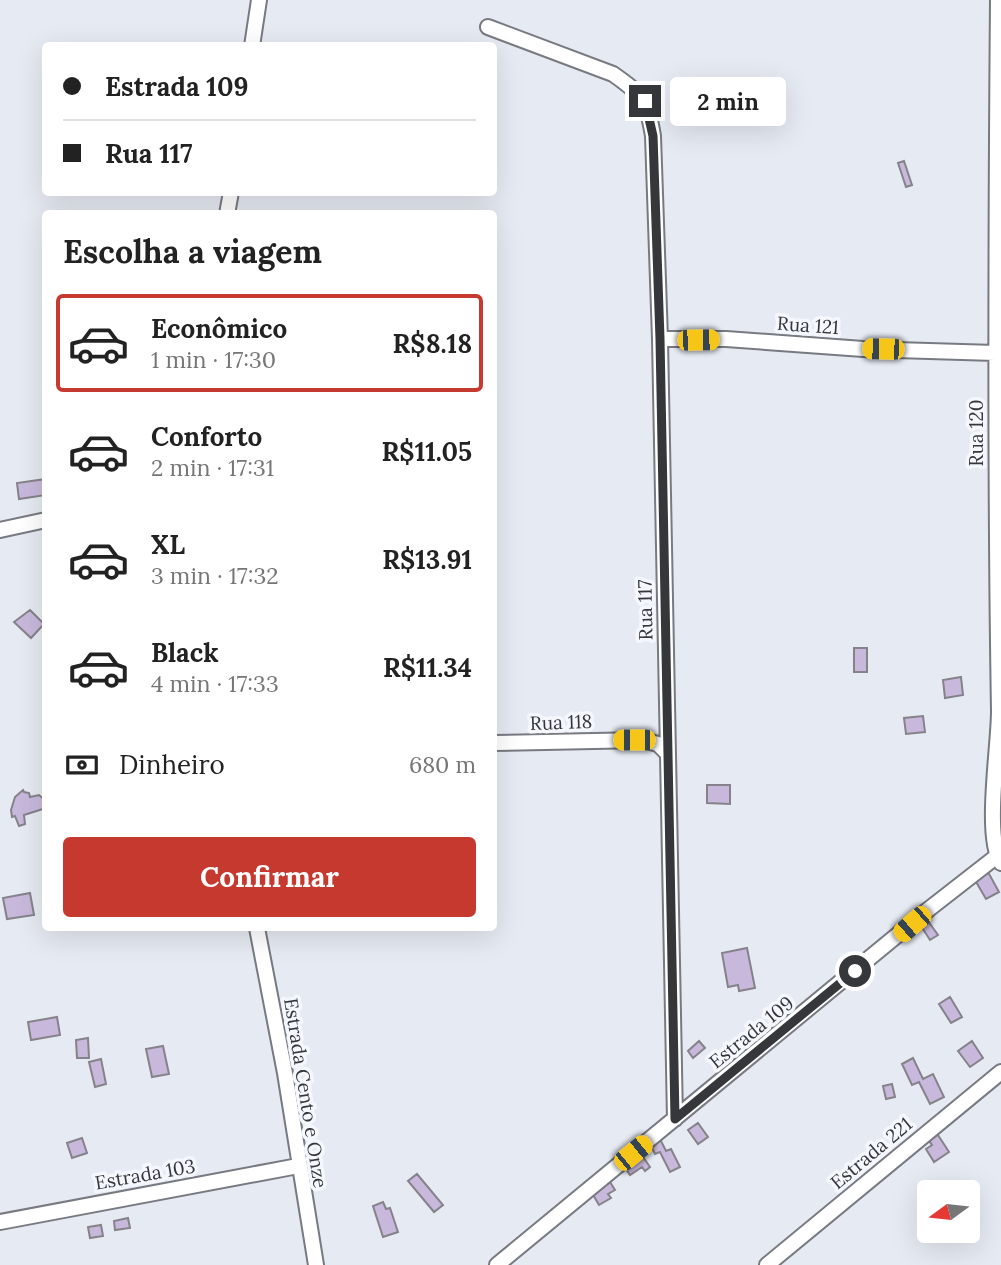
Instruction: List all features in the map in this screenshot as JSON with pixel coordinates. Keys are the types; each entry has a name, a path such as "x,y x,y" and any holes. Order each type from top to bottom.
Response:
{"street":[{"path":"253,42 259,0"},
{"name":"Rua 120","path":"998,0 995,354 999,742 993,841 999,860"},
{"name":"Rua 117","path":"488,27 613,74 645,101 653,136 660,339 675,1119"},
{"name":"Rua 121","path":"660,339 726,339 863,349 995,354"},
{"path":"0,530 42,521"},
{"name":"Rua 118","path":"497,743 643,740 658,744 667,753"},
{"name":"Estrada 109","path":"496,1265 929,908 999,860"},
{"name":"Estrada Cento e Onze","path":"258,931 285,1073 316,1265"},
{"name":"Estrada 221","path":"767,1265 1001,1073"},
{"name":"Estrada 103","path":"0,1222 298,1166"}],"building":[{"path":"904,161 912,185 906,187 898,163"},
{"path":"42,480 42,496 19,499 17,483"},
{"path":"30,610 42,622 42,626 31,638 14,622"},
{"path":"854,648 867,648 867,672 854,672"},
{"path":"961,677 963,695 945,698 943,680"},
{"path":"923,716 925,732 906,734 904,718"},
{"path":"707,785 730,785 730,804 707,803"},
{"path":"23,790 29,793 30,797 39,795 42,798 42,809 24,815 25,824 19,826 15,816 12,817 11,810 15,797"},
{"path":"988,872 999,892 986,899 975,880"},
{"path":"30,893 34,915 7,919 3,898"},
{"path":"928,921 938,935 930,940 921,926"},
{"path":"747,948 755,988 739,991 738,985 728,987 722,953"},
{"path":"950,997 962,1017 951,1023 939,1004"},
{"path":"57,1017 60,1035 31,1040 28,1022"},
{"path":"88,1038 89,1058 77,1058 76,1040"},
{"path":"699,1041 705,1048 693,1058 688,1051"},
{"path":"972,1041 983,1058 970,1067 958,1051"},
{"path":"163,1046 169,1074 152,1077 146,1049"},
{"path":"913,1058 923,1079 933,1074 944,1097 930,1104 919,1082 912,1085 902,1064"},
{"path":"101,1059 106,1084 95,1087 89,1062"},
{"path":"892,1084 895,1097 886,1099 883,1086"},
{"path":"698,1123 708,1137 698,1144 688,1130"},
{"path":"936,1132 949,1152 934,1162 926,1149 932,1145 927,1138"},
{"path":"659,1137 666,1151 671,1149 680,1167 670,1172 660,1152 655,1154 649,1142"},
{"path":"82,1138 87,1153 72,1158 67,1143"},
{"path":"641,1154 650,1167 645,1171 642,1167 630,1175 624,1166"},
{"path":"417,1174 443,1205 434,1212 408,1181"},
{"path":"610,1182 615,1190 608,1194 611,1198 599,1205 592,1193"},
{"path":"383,1202 386,1209 390,1208 398,1232 383,1237 373,1206"},
{"path":"128,1218 130,1228 115,1230 114,1221"},
{"path":"101,1225 103,1236 90,1238 88,1227"}],"route":[{"path":"645,101 653,136 660,339 675,1119 855,971"}]}
